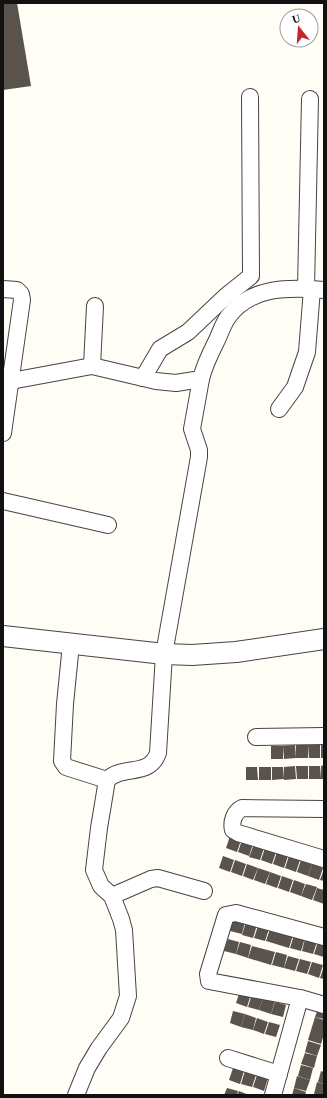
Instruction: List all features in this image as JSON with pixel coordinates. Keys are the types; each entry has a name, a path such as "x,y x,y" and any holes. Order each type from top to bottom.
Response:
{"street":[{"path":"250,97 251,276 258,294"},
{"path":"279,409 295,387 307,352 314,289 310,99"},
{"path":"143,378 160,349 188,332 226,296 251,276"},
{"path":"3,288 17,290 21,294 22,300 3,433"},
{"path":"76,1095 87,1068 99,1048 124,1013 128,996 124,930 112,896 101,886 94,870 99,828 107,780 118,773 145,768 154,762 158,756 164,654 199,457 199,450 192,429 203,370 228,318 237,307 258,294 269,291 288,288 314,289"},
{"path":"92,366 95,306"},
{"path":"11,381 92,366 156,381 176,383 201,379"},
{"path":"3,501 108,525"},
{"path":"3,636 164,654 213,655 324,639"},
{"path":"71,644 65,704 62,761 66,767 107,780"},
{"path":"256,737 324,736"},
{"path":"324,809 242,808 235,813 232,824 233,830 238,833 324,859"},
{"path":"112,896 151,879 158,878 204,891"},
{"path":"324,937 236,913 226,915 208,974 209,981 300,998 324,1005"},
{"path":"273,1095 300,998"},
{"path":"228,1058 279,1074"}],"building":[{"path":"3,3 17,3 31,86 3,90"},
{"path":"324,744 324,758 321,758 321,745"},
{"path":"295,745 296,758 284,759 283,746"},
{"path":"296,745 308,745 308,758 296,758"},
{"path":"308,745 320,745 320,758 309,758"},
{"path":"271,746 283,746 283,759 271,759"},
{"path":"324,765 324,779 321,779 321,766"},
{"path":"295,766 296,779 284,780 284,767"},
{"path":"296,766 308,766 308,779 297,779"},
{"path":"309,766 320,766 321,779 309,779"},
{"path":"246,767 257,767 258,780 246,780"},
{"path":"259,767 271,767 271,780 259,780"},
{"path":"272,767 283,767 284,779 272,780"},
{"path":"230,836 241,840 237,852 226,848"},
{"path":"242,840 253,844 249,856 238,852"},
{"path":"254,844 264,848 260,860 249,857"},
{"path":"265,848 276,852 272,864 261,860"},
{"path":"277,852 288,856 284,868 273,864"},
{"path":"223,856 234,860 230,872 219,868"},
{"path":"289,856 300,860 296,872 285,868"},
{"path":"235,860 246,864 242,876 231,872"},
{"path":"301,860 312,864 308,876 297,872"},
{"path":"247,864 258,868 253,880 243,876"},
{"path":"312,864 323,868 319,880 308,876"},
{"path":"258,868 270,872 265,884 254,880"},
{"path":"324,869 324,881 320,880"},
{"path":"270,872 281,876 277,888 266,884"},
{"path":"282,876 293,880 289,892 278,888"},
{"path":"294,880 305,884 301,896 290,892"},
{"path":"306,884 317,887 312,900 301,896"},
{"path":"317,888 324,890 324,904 313,900"},
{"path":"234,918 245,922 242,934 230,931"},
{"path":"246,922 257,925 253,938 242,935"},
{"path":"258,926 269,929 265,941 254,938"},
{"path":"270,929 293,935 289,948 266,941"},
{"path":"294,935 305,938 301,951 290,948"},
{"path":"228,939 239,942 236,954 224,951"},
{"path":"305,939 317,942 313,954 302,951"},
{"path":"240,942 251,945 248,958 236,954"},
{"path":"318,942 324,944 324,957 314,954"},
{"path":"252,946 275,952 271,965 248,958"},
{"path":"276,952 287,955 284,968 272,965"},
{"path":"288,956 299,959 295,971 284,968"},
{"path":"300,959 311,962 307,974 296,971"},
{"path":"312,962 323,965 319,978 308,974"},
{"path":"324,966 324,979 320,978"},
{"path":"240,991 251,994 247,1007 236,1003"},
{"path":"252,994 263,998 259,1010 248,1007"},
{"path":"263,998 275,1001 271,1014 259,1010"},
{"path":"275,1002 286,1005 283,1017 271,1014"},
{"path":"319,1006 324,1007 324,1019 315,1017"},
{"path":"233,1011 245,1014 241,1027 230,1023"},
{"path":"245,1014 256,1018 253,1030 241,1027"},
{"path":"315,1017 324,1020 324,1034 321,1044 308,1040"},
{"path":"257,1018 268,1022 264,1034 253,1030"},
{"path":"269,1022 280,1025 276,1037 265,1034"},
{"path":"308,1041 321,1045 317,1056 305,1052"},
{"path":"305,1053 317,1056 314,1068 301,1064"},
{"path":"301,1065 313,1068 310,1080 298,1076"},
{"path":"233,1068 244,1071 240,1084 229,1080"},
{"path":"245,1071 256,1075 252,1087 241,1084"},
{"path":"321,1071 324,1072 324,1084 318,1082"},
{"path":"257,1075 268,1078 264,1091 253,1087"},
{"path":"297,1076 310,1080 306,1091 294,1088"},
{"path":"317,1082 324,1084 324,1095 314,1094"},
{"path":"227,1088 238,1091 237,1095 224,1095"},
{"path":"294,1088 306,1092 305,1095 292,1095"},
{"path":"239,1091 249,1095 237,1095"}]}
